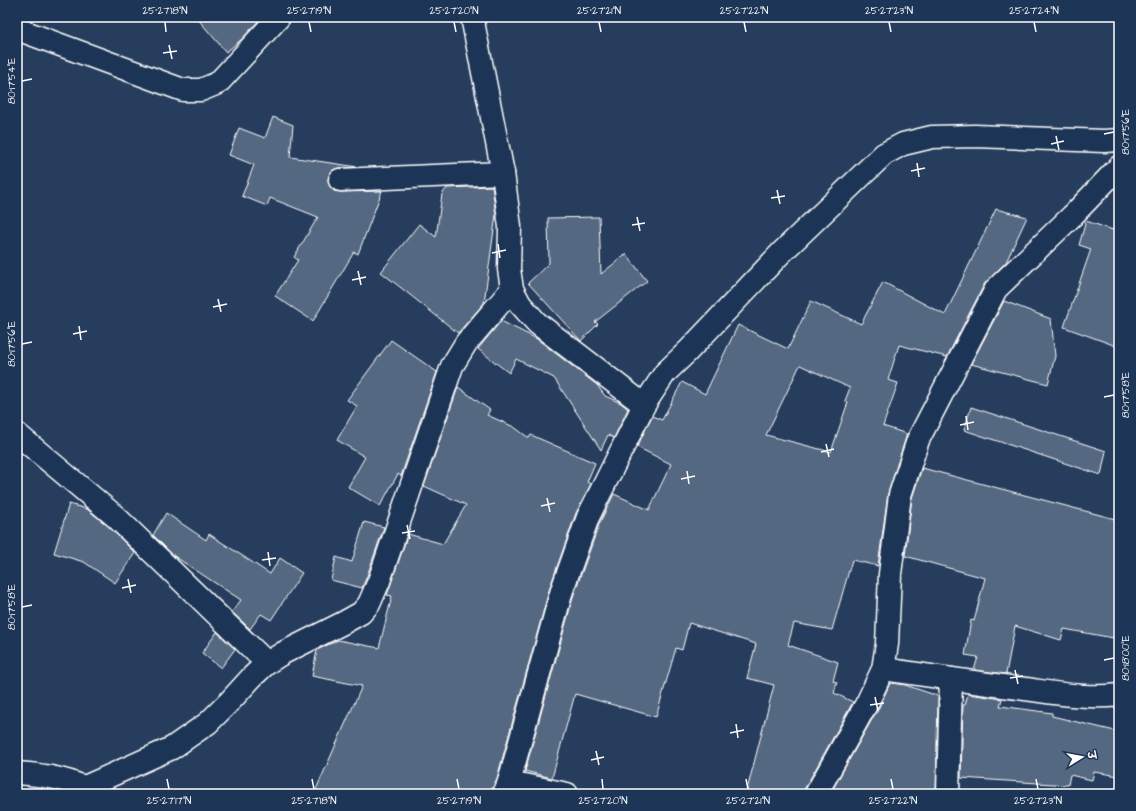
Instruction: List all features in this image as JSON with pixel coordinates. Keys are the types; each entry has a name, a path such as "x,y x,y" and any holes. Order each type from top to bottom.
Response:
{"street":[{"path":"17,29 183,90 201,90 218,83 279,17"},
{"path":"472,17 503,173 510,227 509,269 512,289 520,304 537,324 644,405"},
{"path":"567,794 507,788 562,590 588,517 644,405 665,373 688,351 781,253 884,154 903,144 932,137 975,136 1104,141 1119,140"},
{"path":"816,794 868,701 884,669 887,644 890,574 900,495 918,440 996,289 1072,216 1119,167"},
{"path":"340,180 503,173"},
{"path":"17,773 64,779 91,790 172,748 208,723 267,663 283,653 361,613 369,604 379,581 452,366 466,343 512,289"},
{"path":"17,434 116,518 267,663"},
{"path":"884,669 1079,696 1119,696"},
{"path":"948,794 951,679"}],"building":[{"path":"196,17 262,17 242,39 226,52"},
{"path":"273,117 293,125 290,157 358,167 339,168 333,170 329,175 328,181 330,187 334,191 382,191 358,254 354,252 313,321 275,296 298,260 294,257 318,217 270,198 267,206 242,196 254,165 229,155 239,128 265,138"},
{"path":"492,186 496,215 484,303 458,333 381,272 419,224 436,237 442,194 447,188"},
{"path":"996,209 1027,217 1006,262 985,283 947,357 899,345 888,380 898,383 883,426 907,434 888,493 878,566 852,560 832,630 794,623 788,645 838,662 833,681 837,682 834,693 853,702 805,788 804,794 746,794 774,685 747,678 756,644 689,623 682,650 676,648 656,717 575,694 552,778 525,771 574,594 600,522 614,494 649,510 671,464 637,447 652,416 662,420 682,382 705,394 738,325 788,349 811,301 861,324 883,282 945,315","holes":["800,365 850,388 845,401 848,402 831,452 766,435"]},
{"path":"599,217 601,274 626,254 647,281 595,322 598,324 581,341 528,283 549,263 548,218"},
{"path":"1086,221 1119,232 1119,347 1064,327 1091,249 1079,245"},
{"path":"1004,301 1051,319 1055,356 1048,384 971,364"},
{"path":"501,321 537,339 597,385 605,396 621,403 628,409 614,438 608,435 601,450 554,378 516,359 509,373 478,349"},
{"path":"391,340 437,372 401,476 398,474 380,506 348,487 365,457 337,440 357,406 347,400"},
{"path":"458,387 490,410 487,415 514,427 529,438 531,435 595,463 587,482 591,484 576,513 550,587 497,778 492,789 492,794 314,794 362,686 312,676 317,650 338,640 379,648 392,596 387,595 408,534 443,544 466,505 424,486"},
{"path":"971,407 1106,451 1101,475 964,430"},
{"path":"922,468 1119,520 1119,639 1064,629 1061,640 1015,626 1006,674 974,670 978,657 965,655 971,620 974,621 985,578 905,556 912,498"},
{"path":"69,504 87,509 108,526 135,553 115,583 84,562 54,553"},
{"path":"166,513 206,540 209,534 270,574 280,558 302,573 271,620 261,614 250,629 232,612 241,600 174,556 153,535"},
{"path":"364,522 384,527 362,588 331,580 336,557 352,562"},
{"path":"217,632 235,649 221,668 202,653"},
{"path":"890,683 905,685 938,696 936,794 830,794 876,714"},
{"path":"968,694 1002,699 1000,706 1052,713 1052,716 1119,732 1119,776 1094,772 1092,780 1070,775 1068,785 961,778 963,705 965,705"}]}
